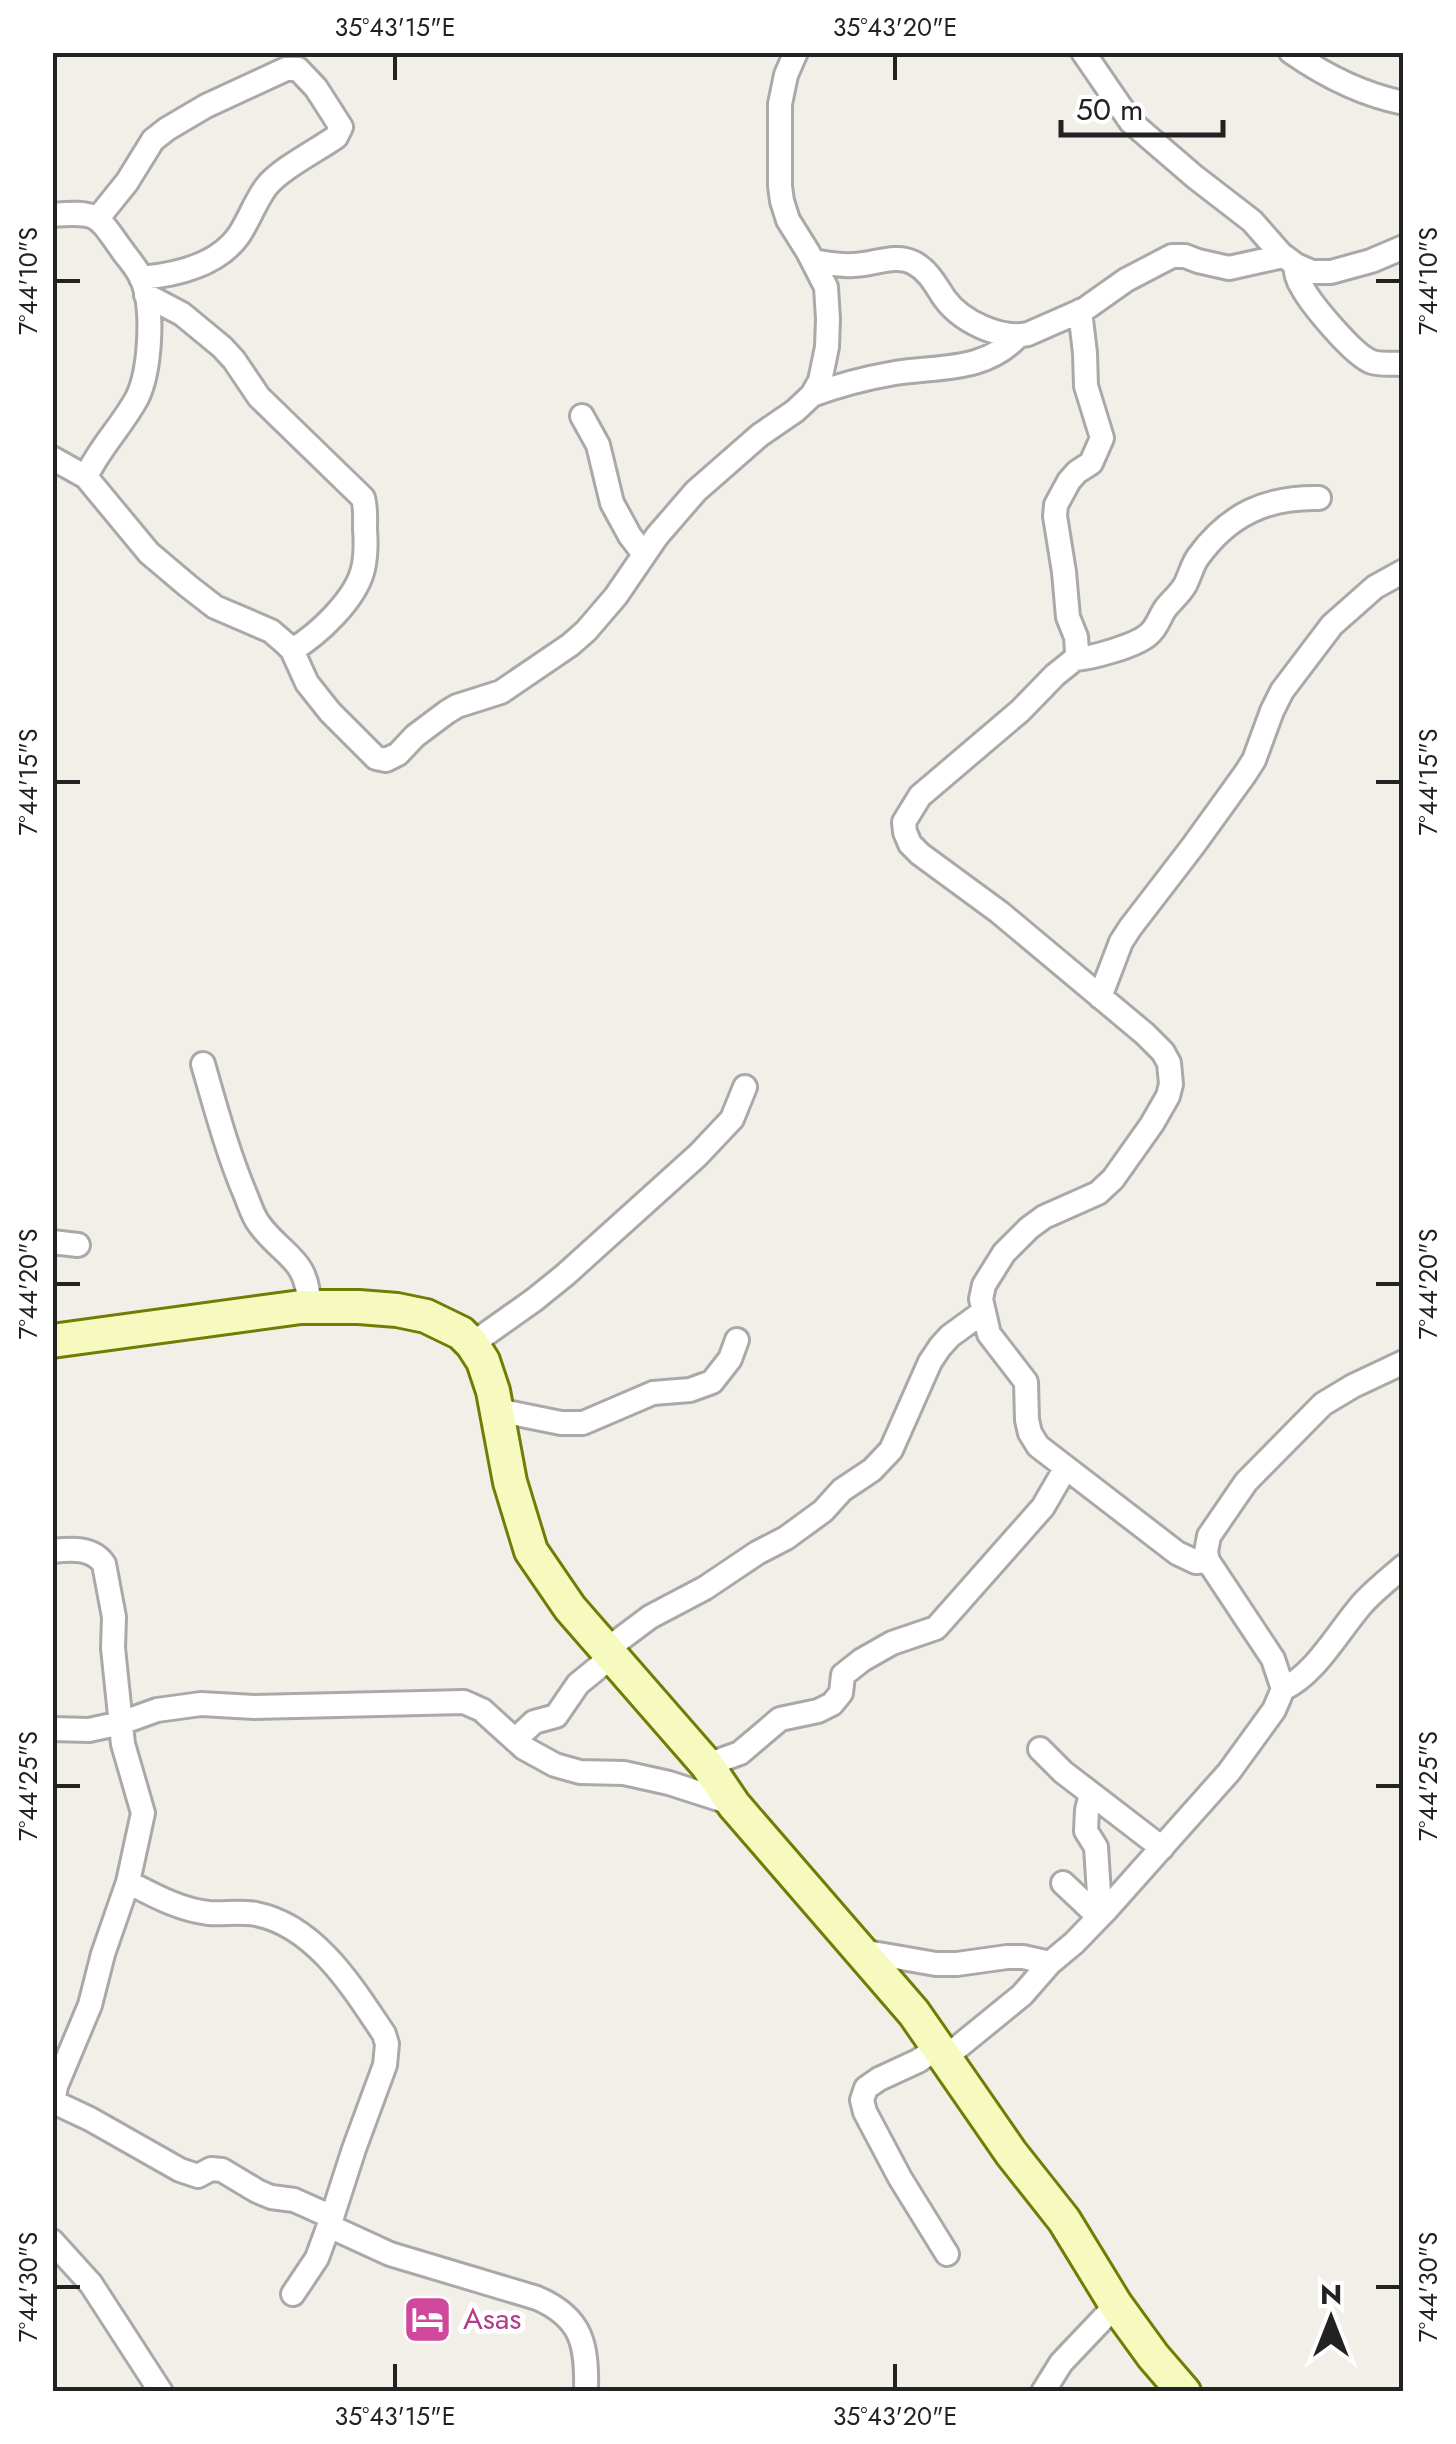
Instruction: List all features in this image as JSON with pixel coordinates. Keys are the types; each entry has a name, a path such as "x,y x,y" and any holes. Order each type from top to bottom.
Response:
{"street":[{"path":"52,458 86,477 149,554 188,586 215,606 271,632 292,650 307,683 377,759 384,761 398,754 447,712 500,692 586,631 616,596 656,536 696,491 794,411 812,395 820,381 828,319 826,287 788,220 778,159 780,104 786,74 796,52"},
{"path":"1083,52 1132,122 1195,178 1252,221 1289,260 1303,290 1358,352 1376,363 1404,364"},
{"path":"1291,52 1324,73 1404,104"},
{"path":"98,218 153,140 183,118 286,69 298,70 316,88 341,126 336,137 266,186 240,234 225,249 203,264 144,286"},
{"path":"52,214 98,218 144,286 222,346 259,398 363,498 366,550 360,576 334,616 292,650"},
{"path":"813,261 856,265 905,260 923,269 950,304 968,318 995,332 1018,336 1080,311 1172,256 1230,268 1289,260 1312,272 1331,272 1361,265 1404,247"},
{"path":"86,477 98,453 135,402 144,379 149,334 144,286"},
{"path":"1075,659 1077,640 1068,617 1055,509 1069,480 1091,463 1102,438 1086,386 1080,311"},
{"path":"812,395 864,379 948,368 996,356 1018,336"},
{"path":"582,416 598,445 612,503 644,554"},
{"path":"1208,1561 1196,1562 1177,1553 1038,1446 1026,1420 1026,1382 989,1334 981,1299 984,1285 1004,1253 1029,1228 1044,1217 1098,1193 1114,1180 1168,1096 1171,1071 1163,1052 1100,997 999,912 920,854 910,844 904,822 920,796 1075,659 1092,658 1150,634 1198,558 1230,522 1274,502 1319,498"},
{"path":"1100,997 1130,928 1254,760 1282,691 1332,624 1375,587 1404,572"},
{"path":"203,1064 256,1220 302,1270 308,1306"},
{"path":"472,1344 566,1275 698,1155 732,1119 745,1087"},
{"path":"52,1242 78,1245"},
{"path":"52,1340 308,1306 397,1310 426,1316 460,1332 483,1361 530,1551 608,1654 707,1765 734,1804 914,2013 1064,2220 1116,2305 1184,2392"},
{"path":"515,1740 534,1722 556,1716 578,1684 650,1617 786,1538 872,1470 891,1450 940,1347 982,1312"},
{"path":"497,1410 548,1421 583,1423 653,1393 690,1390 712,1382 730,1359 737,1340"},
{"path":"1283,1689 1272,1659 1208,1561 1209,1536 1246,1482 1324,1404 1404,1362"},
{"path":"707,1765 740,1753 780,1719 818,1712 832,1704 842,1693 843,1675 852,1667 892,1643 936,1628 1043,1507 1065,1469"},
{"path":"52,1552 81,1550 96,1555 104,1564 114,1617 112,1648 123,1744 143,1813 128,1882 102,1954 90,2006 62,2048 54,2098 58,2104 180,2170 198,2176 210,2169 222,2170 258,2192 294,2200 390,2254 554,2306 574,2322 583,2341 586,2392"},
{"path":"947,2254 865,2112 862,2100 866,2088 942,2052 1022,1995 1230,1772 1260,1733 1283,1689 1293,1684 1364,1602 1404,1566"},
{"path":"52,1729 89,1730 157,1710 201,1704 254,1707 464,1702 482,1710 542,1760 566,1770 624,1773 669,1782 734,1804"},
{"path":"1040,1748 1063,1772 1162,1848"},
{"path":"1091,1794 1086,1831 1096,1847 1102,1913"},
{"path":"128,1882 196,1911 252,1913 290,1929 328,1956 384,2034 385,2065 317,2258 293,2294"},
{"path":"1063,1882 1102,1913"},
{"path":"861,1951 936,1964 1008,1957 1050,1964"},
{"path":"52,2240 91,2284 152,2388"},
{"path":"1042,2392 1054,2372 1116,2305"}],"place":[{"name":"Asas","path":"428,2319"}]}
